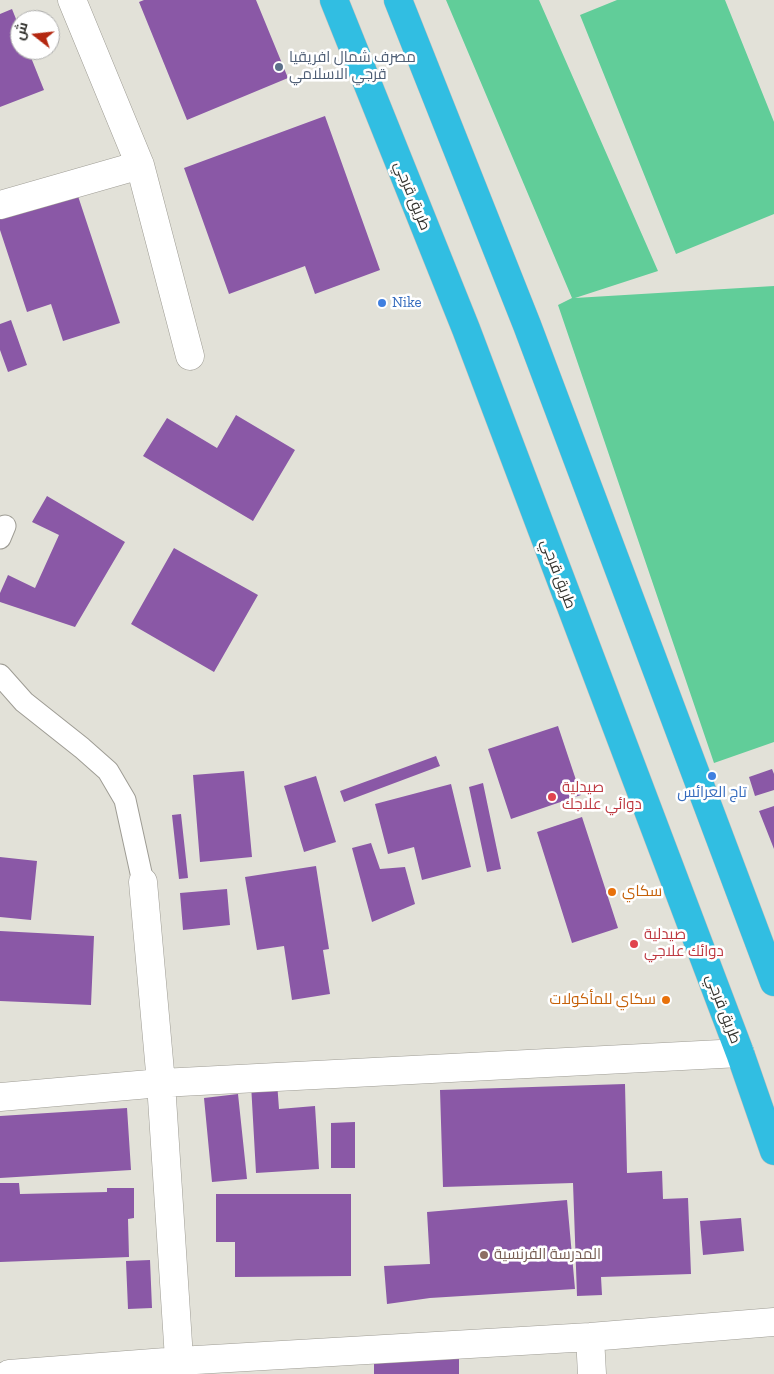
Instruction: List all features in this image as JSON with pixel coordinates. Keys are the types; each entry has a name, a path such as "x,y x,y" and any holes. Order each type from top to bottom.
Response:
{"highway":[{"name":"طريق قرجي","path":"334,0 473,348 740,1053 774,1151"},
{"path":"398,0 527,325 774,982"}],"street":[{"path":"72,0 140,165 190,356"},
{"path":"0,205 140,165"},
{"path":"143,882 161,1083 180,1368"},
{"path":"0,1097 161,1083 740,1053"},
{"path":"8,1374 180,1368 774,1322"},
{"path":"590,1337 592,1374"}],"lane":[{"path":"0,675 24,702 108,771 125,800 143,882"}],"green space":[{"path":"446,0 539,0 658,271 575,298 774,286 774,742 714,763 558,305 572,298"},
{"path":"617,0 725,0 774,122 774,214 676,254 580,15"}],"building":[{"path":"144,0 256,0 288,78 187,120 139,2"},
{"path":"12,9 12,10 10,10 10,60 32,60 44,90 0,107 0,14"},
{"path":"325,116 380,270 315,294 305,266 229,294 184,168"},
{"path":"77,193 120,323 63,341 51,304 27,312 0,230 0,219"},
{"path":"11,320 27,365 8,372 0,350 0,324"},
{"path":"236,415 295,450 253,521 143,456 167,418 217,448"},
{"path":"47,496 125,542 75,627 0,602 0,593 8,575 35,588 59,535 32,522"},
{"path":"174,548 258,595 214,672 131,624"},
{"path":"558,726 581,795 511,819 488,749"},
{"path":"436,756 440,766 344,802 340,791"},
{"path":"772,769 774,774 774,790 755,796 749,777"},
{"path":"244,771 252,857 200,862 193,775"},
{"path":"316,776 336,842 304,852 284,786"},
{"path":"483,783 501,869 487,872 469,787"},
{"path":"451,784 471,867 422,880 414,847 388,854 375,804"},
{"path":"774,806 774,849 759,811"},
{"path":"181,814 188,878 179,879 172,815"},
{"path":"582,817 618,928 572,943 537,832"},
{"path":"371,843 380,869 405,867 415,904 372,922 352,848"},
{"path":"0,857 37,861 31,920 0,917"},
{"path":"316,866 329,949 323,950 330,994 292,1000 284,946 257,950 245,877"},
{"path":"227,889 230,925 183,930 180,893"},
{"path":"0,931 94,936 91,1005 0,1001"},
{"path":"277,1082 279,1109 315,1106 319,1169 256,1173 251,1084"},
{"path":"625,1084 627,1173 662,1171 663,1199 688,1198 691,1274 601,1277 602,1295 577,1296 573,1183 443,1187 440,1090"},
{"path":"238,1094 247,1179 212,1182 204,1098"},
{"path":"127,1108 131,1170 0,1178 0,1116"},
{"path":"355,1122 355,1168 331,1168 331,1123"},
{"path":"0,1183 19,1183 20,1194 107,1192 107,1188 134,1188 134,1218 128,1219 129,1257 0,1262"},
{"path":"216,1194 351,1194 351,1276 235,1277 235,1242 216,1242"},
{"path":"567,1200 575,1289 430,1298 387,1304 384,1266 430,1264 427,1212"},
{"path":"741,1218 744,1251 703,1255 700,1221"},
{"path":"150,1260 152,1308 128,1309 126,1261"},
{"path":"374,1351 459,1351 459,1374 374,1374"}],"place":[{"name":"مصرف شمال افريقيا قرجي الاسلامي","path":"279,67"},
{"name":"Nike","path":"382,303"},
{"name":"تاج العرائس","path":"712,776"},
{"name":"صيدلية دوائي علاجك","path":"552,797"},
{"name":"سكاي","path":"612,892"},
{"name":"صيدلية دوائك علاجي","path":"634,944"},
{"name":"سكاي للمأكولات","path":"666,1000"},
{"name":"المدرسة الفرنسية","path":"484,1255"}]}
